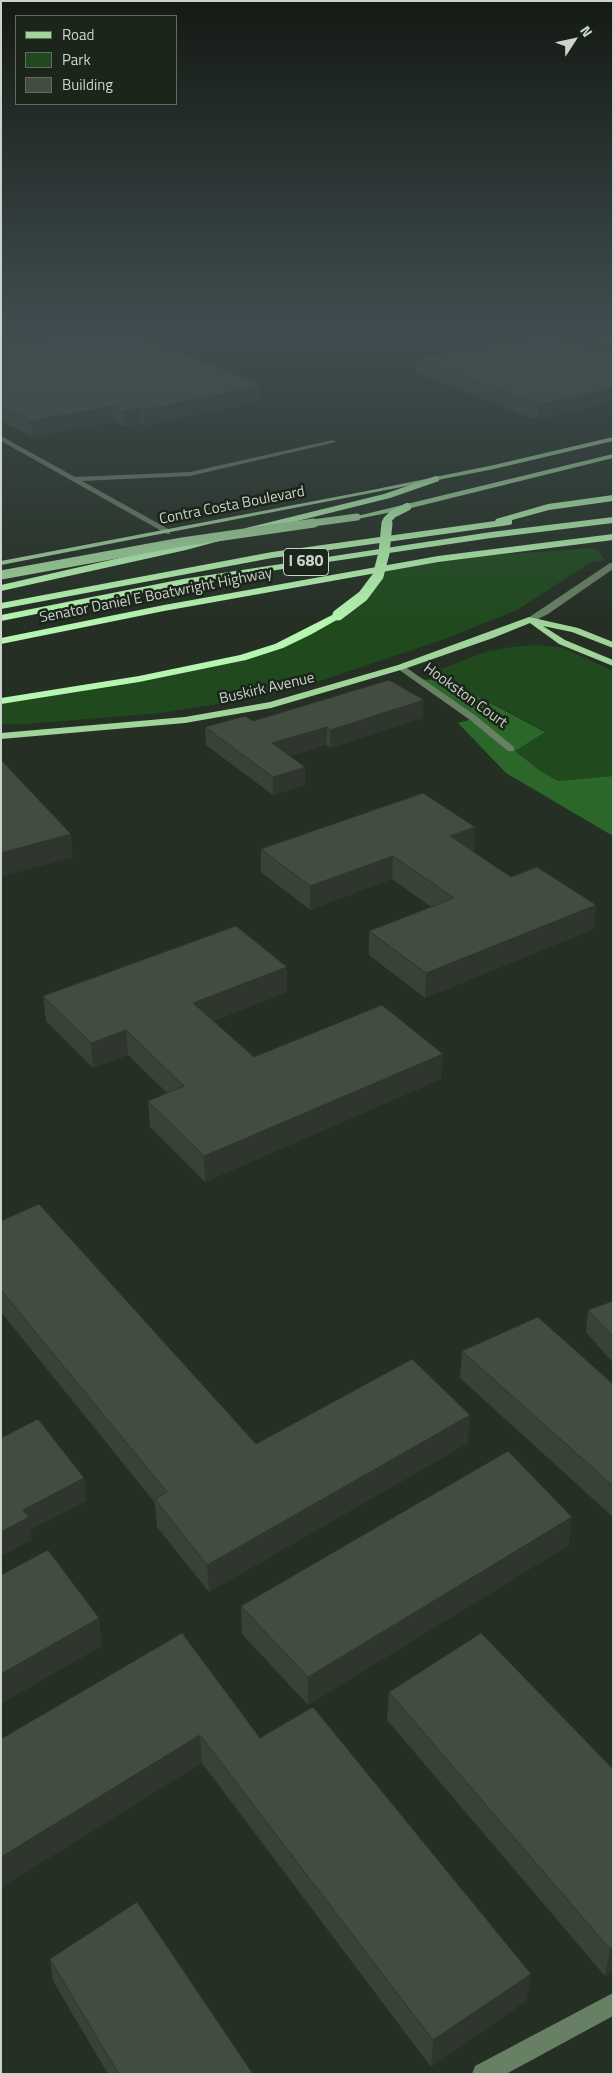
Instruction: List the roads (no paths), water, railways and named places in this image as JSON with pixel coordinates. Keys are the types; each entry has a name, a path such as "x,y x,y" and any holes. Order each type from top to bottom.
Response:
{"highway":[{"path":"1,588 183,548 387,496 436,479"},
{"path":"486,525 548,507 613,498"},
{"path":"1,701 139,679 242,658 279,646 338,615 363,596 378,576 384,553 387,520 393,514 407,507"},
{"name":"Senator Daniel E Boatwright Highway","path":"1,606 272,555 544,518"},
{"name":"I 680","path":"1,618 182,582 491,535 613,520"},
{"name":"Senator Daniel E Boatwright Highway","path":"1,641 164,608 438,559 613,537"},
{"path":"438,559 613,547"}],"main road":[{"name":"Contra Costa Boulevard","path":"1,563 436,479 613,439"},
{"name":"Contra Costa Boulevard","path":"1,575 134,550 315,524 407,507 613,456"},
{"path":"529,620 575,630 613,645"},
{"path":"529,620 562,642 613,663"},
{"name":"Buskirk Avenue","path":"1,736 185,720 241,711 326,690 400,667 490,636 529,620"}],"street":[{"path":"1,438 167,532"},
{"path":"75,479 190,474 333,442"},
{"path":"529,620 545,612 613,565"},
{"name":"Hookston Court","path":"400,667 473,718 511,749"},
{"path":"483,2074 613,2004"}]}
